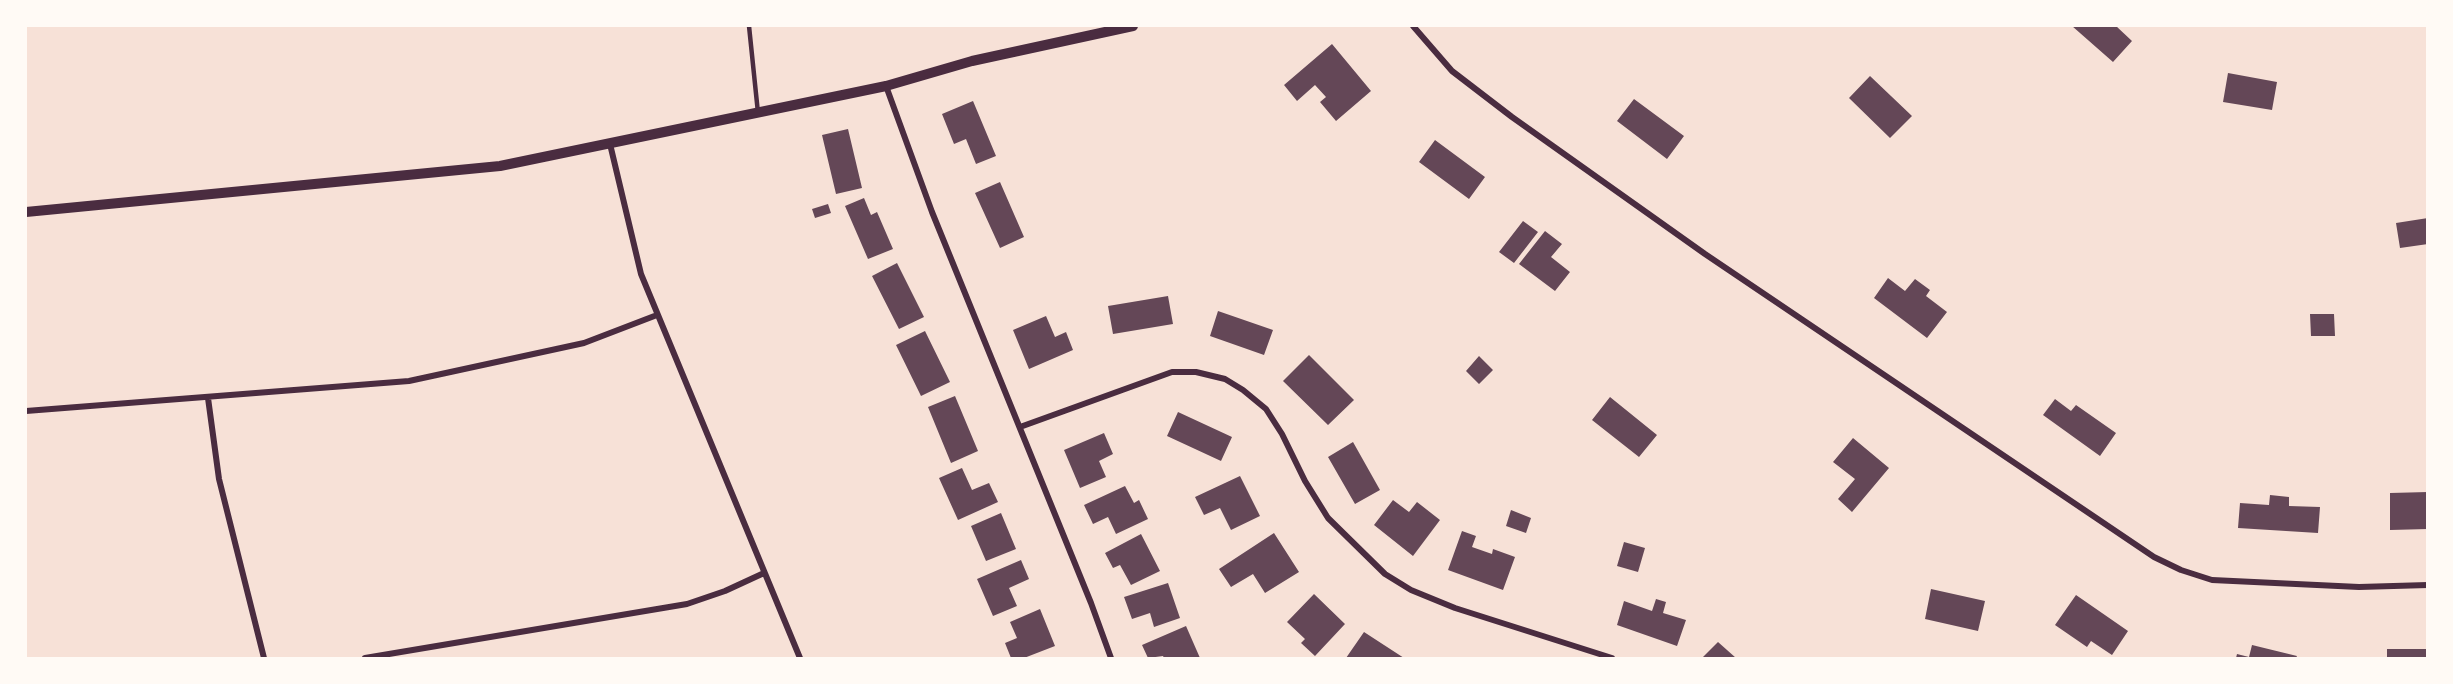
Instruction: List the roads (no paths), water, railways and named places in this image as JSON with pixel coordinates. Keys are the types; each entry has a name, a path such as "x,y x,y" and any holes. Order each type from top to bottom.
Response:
{"street":[{"path":"26,212 500,166 886,86 972,61 1133,26"},
{"path":"1413,26 1452,71 1531,130 1705,254 2154,557 2181,570 2212,580 2360,587 2427,585"},
{"path":"886,86 932,212 1112,658"},
{"path":"610,144 637,259 657,315 800,658"},
{"path":"26,411 378,385 445,375 584,343 657,315"},
{"path":"1020,428 1172,372 1196,372 1225,379 1266,409 1328,518 1385,574 1411,590 1455,608 1612,658"},
{"path":"208,398 219,479 264,658"},
{"path":"365,658 687,604 725,591 764,573"}],"lane":[{"path":"750,26 758,112"}]}
